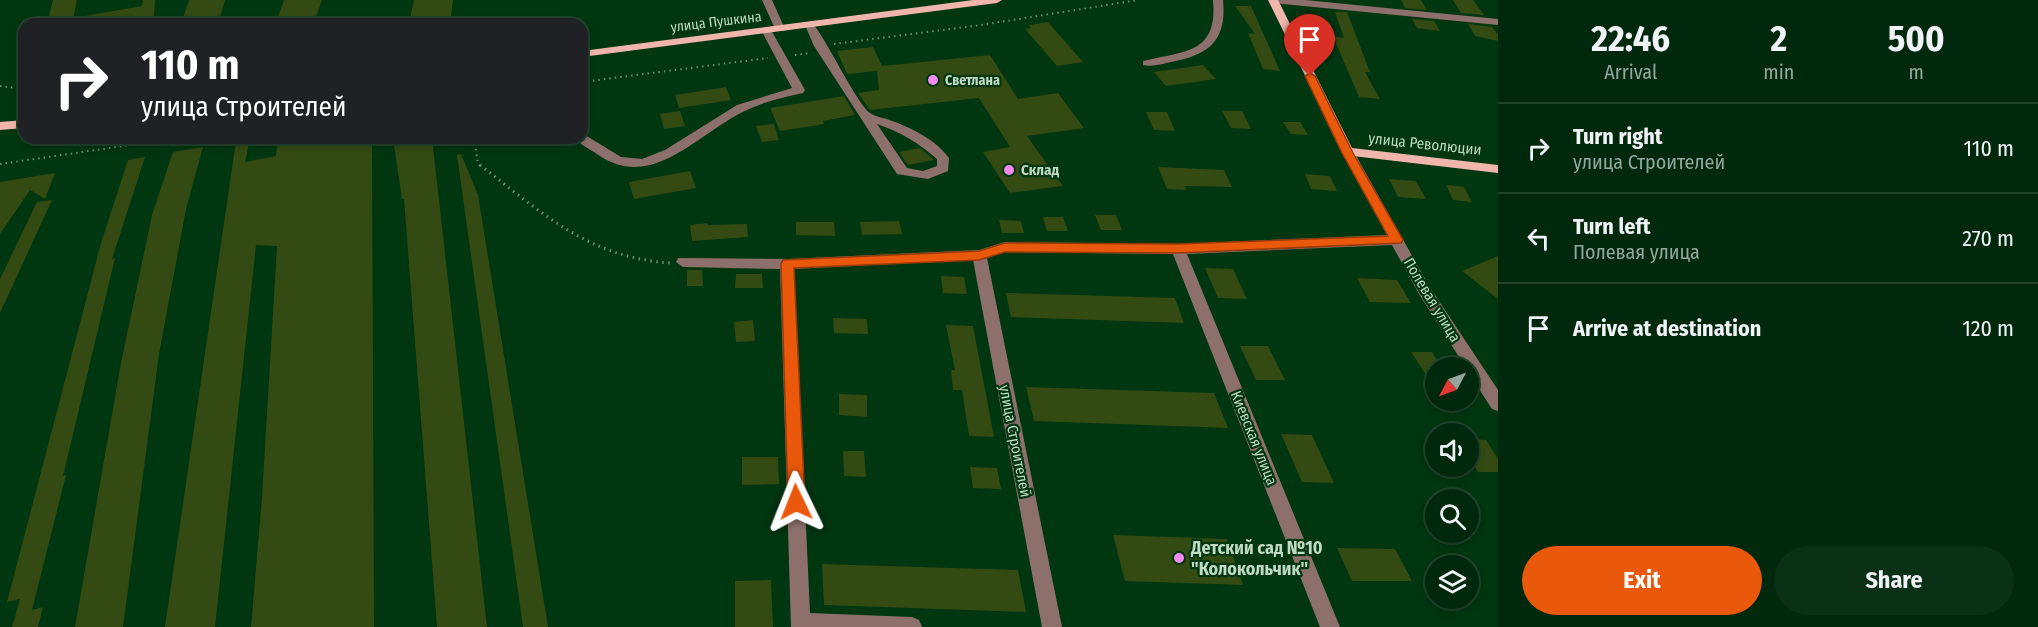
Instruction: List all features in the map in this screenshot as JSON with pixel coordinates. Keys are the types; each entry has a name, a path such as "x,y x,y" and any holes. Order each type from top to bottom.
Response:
{"main road":[{"name":"улица Пушкина","path":"588,53 997,0"},
{"name":"Полевая улица","path":"1273,0 1348,153"},
{"path":"0,126 18,124"},
{"name":"улица Революции","path":"1348,153 1498,169"}],"street":[{"path":"767,0 780,29"},
{"path":"1147,63 1201,51 1216,31 1219,19 1218,0"},
{"path":"1273,0 1498,22"},
{"path":"810,25 820,46 869,117 891,157 902,171 919,176 937,174 943,168 943,158 926,142 903,129 869,117"},
{"path":"588,143 613,160 632,164 653,160 733,112 768,96 799,90 766,30"},
{"name":"Полевая улица","path":"1348,153 1457,344 1498,404"},
{"path":"683,262 787,264 979,255 1005,248 1178,249 1397,240"},
{"name":"Киевская улица","path":"1178,249 1330,627"},
{"name":"улица Строителей","path":"979,255 1052,627"},
{"path":"787,264 801,624 912,627"}],"path":[{"path":"588,81 813,53 820,46 981,25 1138,0"},
{"path":"0,86 18,89"},
{"path":"0,164 137,144"},
{"path":"475,144 478,164 550,219 593,245 619,256 666,263 683,262"}],"building":[{"path":"53,0 77,0 73,18 48,18"},
{"path":"143,0 155,0 154,17 79,18 79,17 142,6"},
{"path":"189,0 225,0 220,18 183,18"},
{"path":"284,0 322,0 316,17 278,18"},
{"path":"414,0 453,0 451,18 410,18"},
{"path":"1401,0 1421,0 1427,10 1405,8"},
{"path":"1453,0 1473,0 1484,15 1461,13"},
{"path":"1235,6 1251,6 1280,71 1263,69 1248,33 1255,34"},
{"path":"1335,12 1347,12 1370,72 1365,72 1380,99 1359,97 1333,36 1344,38"},
{"path":"1412,19 1434,21 1440,31 1417,28"},
{"path":"1048,22 1083,62 1057,66 1025,29 1031,28 1029,25"},
{"path":"1468,24 1492,27 1498,35 1498,41 1475,36"},
{"path":"873,47 882,66 990,55 1018,99 1058,93 1084,128 1027,136 1063,186 1010,193 983,152 1010,147 979,98 870,110 858,93 879,90 877,71 847,74 837,51"},
{"path":"1203,65 1216,79 1166,86 1154,72"},
{"path":"726,87 731,100 679,108 675,95"},
{"path":"844,96 855,115 823,121 824,124 780,131 770,108"},
{"path":"680,111 685,126 664,129 660,114"},
{"path":"1222,111 1242,111 1251,129 1231,128"},
{"path":"1146,112 1167,112 1175,131 1154,130"},
{"path":"1283,122 1300,122 1308,135 1291,134"},
{"path":"774,124 779,140 762,142 756,126"},
{"path":"236,144 249,144 245,162 276,156 277,144 372,144 374,627 251,627 262,497 277,246 256,245 215,627 165,627"},
{"path":"394,144 433,144 487,627 437,627 404,199 402,199"},
{"path":"203,147 186,209 159,354 123,627 75,627 121,363 152,215 173,152"},
{"path":"920,148 934,160 908,165 899,152"},
{"path":"461,154 478,195 548,627 523,627 457,155"},
{"path":"145,157 112,259 115,258 63,476 66,475 32,610 43,607 38,627 12,627 20,599 7,602 101,243 128,160"},
{"path":"1158,167 1224,170 1232,187 1185,186 1186,190 1167,189"},
{"path":"690,171 696,188 634,199 629,182"},
{"path":"55,173 45,199 30,190 0,234 0,182"},
{"path":"1305,174 1330,176 1337,191 1311,189"},
{"path":"1389,179 1416,181 1426,199 1398,197"},
{"path":"1446,185 1464,187 1472,202 1453,200"},
{"path":"52,200 0,313 0,279 37,202"},
{"path":"1095,215 1116,215 1122,230 1101,230"},
{"path":"1043,217 1063,217 1068,231 1047,231"},
{"path":"999,220 1021,221 1024,233 1002,233"},
{"path":"899,221 902,234 862,235 860,222"},
{"path":"796,222 834,222 835,236 796,235"},
{"path":"707,223 708,225 747,224 748,237 692,241 690,225"},
{"path":"1498,256 1498,299 1462,271"},
{"path":"1205,268 1233,269 1247,299 1218,298"},
{"path":"687,270 702,270 703,286 687,286"},
{"path":"736,274 762,274 763,288 735,288"},
{"path":"941,276 964,277 967,294 943,293"},
{"path":"1357,278 1397,280 1411,303 1370,302"},
{"path":"1006,293 1175,298 1184,323 1011,317"},
{"path":"833,318 867,319 868,334 834,333"},
{"path":"753,320 755,341 736,342 734,322"},
{"path":"946,325 973,326 994,437 969,436 962,390 953,390 951,370 955,370"},
{"path":"1240,346 1268,346 1285,380 1256,380"},
{"path":"1411,352 1432,352 1435,357 1425,357 1425,373"},
{"path":"1026,387 1214,393 1228,428 1034,421"},
{"path":"839,394 867,395 867,417 839,415"},
{"path":"1281,434 1312,435 1334,483 1302,482"},
{"path":"1479,440 1486,440 1498,459 1498,472 1479,472"},
{"path":"843,451 864,451 866,477 844,476"},
{"path":"742,457 778,457 779,484 742,485"},
{"path":"970,467 997,468 1001,489 973,488"},
{"path":"1113,535 1227,539 1243,585 1125,581"},
{"path":"1337,548 1395,549 1412,581 1352,581"},
{"path":"822,564 1018,570 1026,612 824,605"},
{"path":"771,580 773,627 735,627 735,581"}],"place":[{"name":"Светлана","path":"933,80"},
{"name":"Склад","path":"1009,170"},
{"name":"Детский сад №10 \"Колокольчик\"","path":"1179,558"}],"route":[{"path":"796,502 787,264 979,255 1005,248 1178,249 1397,240 1348,153 1310,76"}]}
